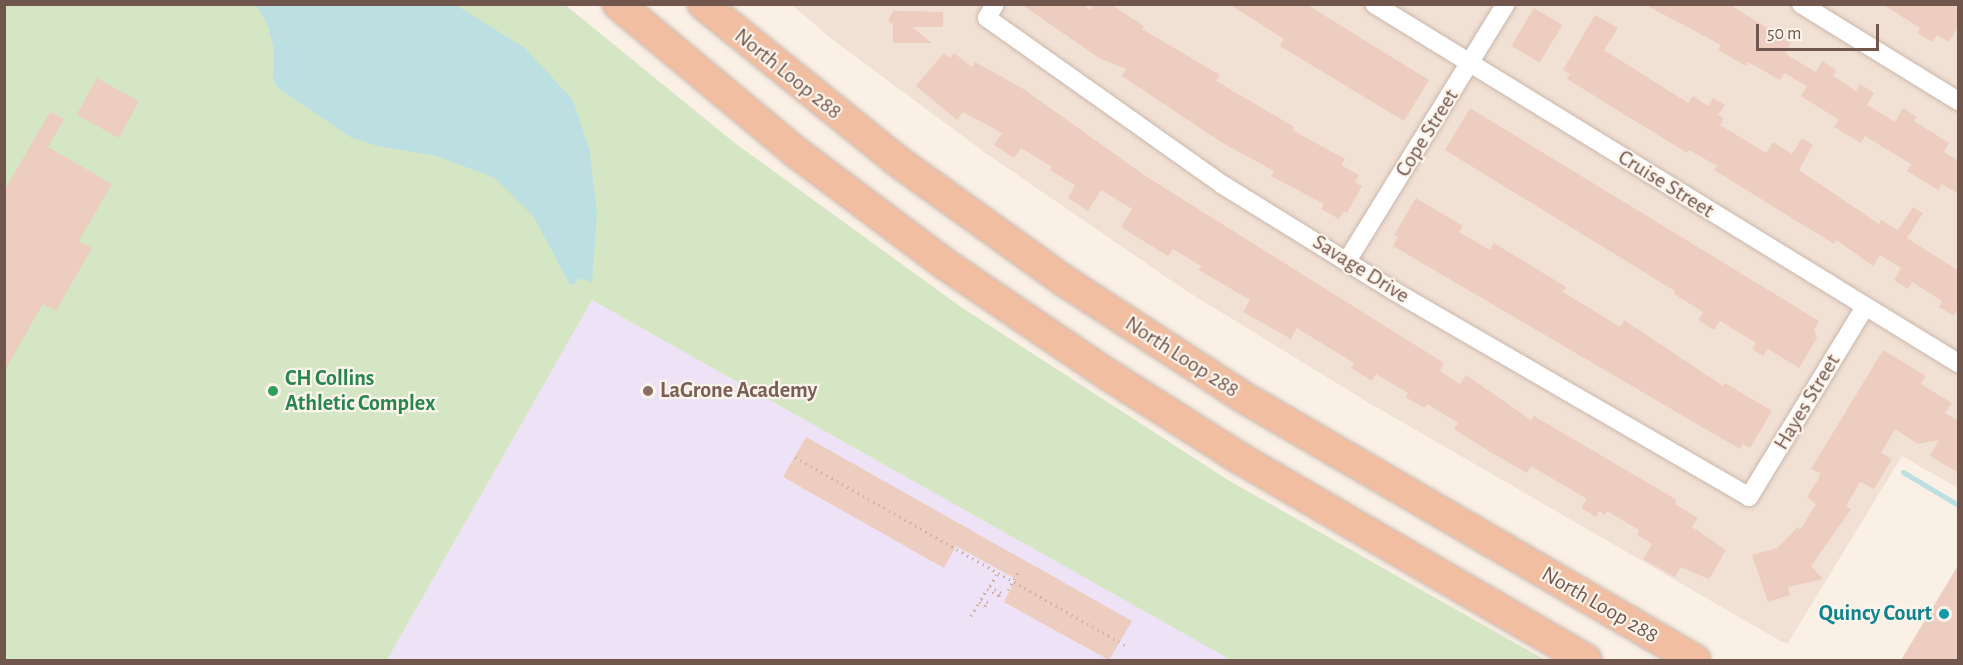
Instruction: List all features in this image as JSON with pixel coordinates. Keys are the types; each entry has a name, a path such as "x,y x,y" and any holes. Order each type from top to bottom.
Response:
{"highway":[{"path":"618,4 797,153 945,264 1236,456 1586,660"},
{"name":"North Loop 288","path":"703,4 896,160 1083,293 1243,396 1695,660"}],"street":[{"name":"Cruise Street","path":"1374,4 1959,363"},
{"name":"Cope Street","path":"1347,261 1506,4"},
{"path":"1801,4 1959,101"},
{"name":"Savage Drive","path":"991,11 1223,185 1347,261 1749,497"},
{"name":"Hayes Street","path":"1749,497 1866,307"}],"path":[{"path":"795,457 1127,646"},
{"path":"971,616 979,602 985,606 988,602 981,599 987,589 999,596 1001,592 990,586 998,572"},
{"path":"1008,590 1018,572"}],"shaded area":[{"path":"792,5 1958,5 1958,488 1902,456 1788,643 1784,643 1364,400 1185,290 987,154 833,40"},
{"name":"LaGrone Academy","path":"592,300 1232,660 387,660"}],"green space":[{"path":"564,4 736,144 961,307 1228,480 1545,660 1231,660 592,300 387,660 5,660 5,5"}],"water":[{"path":"256,5 456,5 525,48 573,100 590,151 597,214 592,283 580,278 574,285 569,283 533,216 495,178 436,156 377,146 350,137 277,87 273,79 274,48 267,23"}],"building":[{"path":"1021,4 1082,4 1091,10 1094,4 1111,4 1144,26 1142,29 1220,75 1216,81 1294,127 1292,130 1345,159 1341,165 1359,175 1355,182 1362,186 1347,213 1344,211 1339,219 1321,209 1324,204 1271,176 1274,171 1221,142 1122,76 1126,69 1099,58"},
{"path":"1229,4 1306,4 1429,80 1404,121 1280,46 1284,39"},
{"path":"1644,4 1729,4 1791,43 1785,53 1792,58 1816,72 1822,61 1836,70 1833,76 1856,91 1860,84 1874,93 1867,105 1895,122 1903,108 1917,117 1914,121 1949,143 1944,152 1959,161 1959,194 1942,184 1938,190 1907,171 1911,164 1865,136 1861,143 1834,127 1839,120 1801,96 1807,86 1784,73 1780,80 1748,62 1746,66 1718,50 1721,45"},
{"path":"1882,4 1952,4 1959,9 1959,25 1949,42 1937,35 1932,42 1917,33 1920,28"},
{"path":"1534,8 1562,25 1540,63 1511,46"},
{"path":"893,11 943,12 943,27 912,27 932,43 893,43 893,24 888,21"},
{"path":"1595,15 1618,28 1604,50 1688,103 1693,96 1708,106 1713,98 1725,105 1718,115 1724,118 1720,125 1766,153 1773,142 1792,154 1802,138 1813,145 1799,170 1879,224 1881,220 1898,230 1913,207 1923,213 1907,238 1959,271 1959,308 1954,316 1939,307 1942,301 1912,282 1908,289 1894,280 1901,268 1880,255 1873,266 1836,240 1834,244 1714,170 1717,166 1689,150 1687,153 1567,79 1570,74 1563,70"},
{"path":"944,53 950,58 954,53 972,67 975,62 1022,88 1144,175 1444,363 1440,371 1460,384 1466,375 1531,420 1534,416 1677,500 1675,504 1698,518 1692,527 1726,550 1709,579 1681,567 1675,577 1643,559 1652,544 1637,535 1639,530 1607,511 1605,515 1599,511 1596,517 1581,508 1587,499 1531,466 1527,473 1487,450 1454,429 1458,423 1427,404 1425,408 1405,397 1408,393 1376,374 1372,381 1351,368 1354,363 1297,328 1291,339 1243,312 1250,300 1199,270 1201,266 1173,249 1168,256 1121,227 1132,209 1101,190 1088,211 1068,198 1075,185 1050,170 1052,167 1021,148 1014,158 994,145 1002,133 963,112 957,120 916,86"},
{"path":"97,78 139,101 119,138 77,115"},
{"path":"1470,108 1819,321 1814,330 1817,338 1799,368 1768,349 1763,356 1752,349 1756,343 1720,321 1714,330 1698,320 1703,312 1674,294 1675,291 1445,150"},
{"path":"50,112 64,119 48,147 112,184 79,241 92,248 56,311 43,304 4,372 4,191"},
{"path":"1416,198 1463,226 1459,232 1490,250 1494,243 1566,287 1563,292 1620,327 1624,320 1723,386 1725,383 1772,411 1750,448 1743,444 1740,449 1393,246 1398,237 1394,235"},
{"path":"1883,350 1926,376 1921,384 1952,403 1945,413 1959,421 1959,473 1930,456 1939,440 1918,444 1895,429 1881,453 1892,459 1874,489 1860,482 1846,506 1851,509 1811,566 1823,579 1788,587 1790,595 1768,602 1752,555 1777,548 1798,527 1800,530 1816,504 1807,497 1820,473 1811,469"},
{"path":"806,437 1132,621 1109,660 1004,602 1016,579 956,546 944,568 783,477"},
{"name":"Quincy Court","path":"1959,564 1959,656 1956,660 1901,660"}],"waterway":[{"path":"1903,472 1958,505"}],"place":[{"name":"CH Collins Athletic Complex","path":"273,391"},
{"name":"LaGrone Academy","path":"648,391"},
{"name":"Quincy Court","path":"1944,614"}]}
